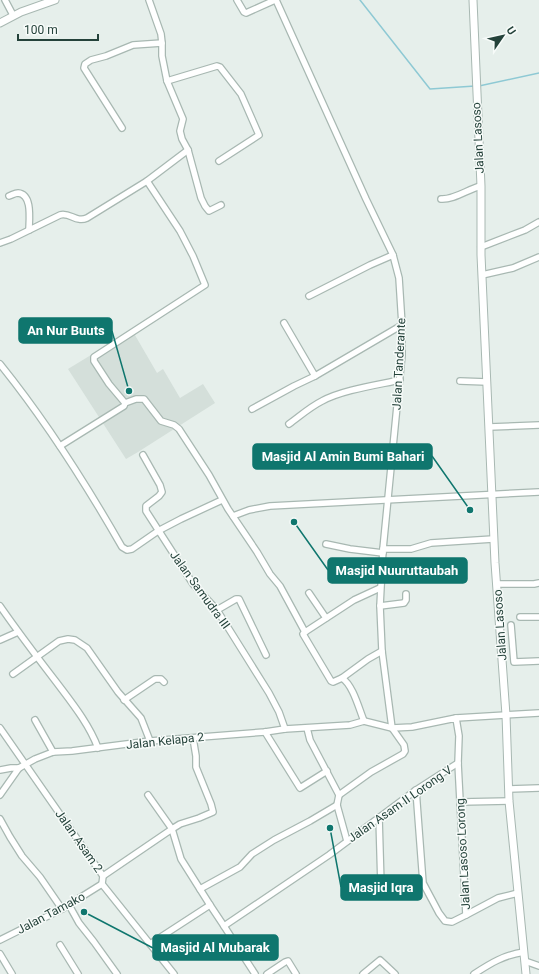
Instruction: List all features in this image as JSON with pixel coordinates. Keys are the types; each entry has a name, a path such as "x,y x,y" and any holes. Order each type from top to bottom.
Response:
{"street":[{"path":"5,0 13,15"},
{"path":"0,23 13,15 55,0"},
{"path":"149,0 158,23 167,81 183,119 180,131 188,150 205,206 209,211 221,205"},
{"path":"237,0 246,13 276,0"},
{"name":"Jalan Tanderante","path":"276,0 366,199 393,254 399,278 402,325 400,380 380,588 382,651 392,728"},
{"name":"Jalan Lasoso","path":"472,0 481,186 481,247 493,539 506,715 509,789 526,974"},
{"path":"122,128 84,68 85,64 91,60 106,56 133,45 162,43"},
{"path":"167,81 217,66 220,67 241,94 258,136 219,161"},
{"path":"0,243 64,214 78,220 82,220 147,181 188,150"},
{"path":"124,403 109,384 93,359 94,357 205,285 193,256 180,231 147,181"},
{"path":"441,199 447,200 481,186"},
{"path":"9,196 18,193 24,195 28,201 29,230"},
{"path":"481,247 525,230 539,222"},
{"path":"309,296 393,254"},
{"path":"482,275 513,268 539,257"},
{"path":"284,323 315,376"},
{"path":"252,409 315,376 402,325"},
{"path":"0,364 60,446 103,513 122,547 127,550 132,549 158,531 222,500"},
{"path":"289,424 316,404 329,398 374,385 400,380"},
{"path":"460,381 487,382"},
{"path":"60,446 114,413 124,406 124,403 136,399 144,399 161,421 176,427 205,469 222,500 270,574 280,586 305,632 303,634 304,636 331,681 333,682 342,678 368,659 382,651"},
{"path":"489,427 539,425"},
{"name":"Jalan Samudra III","path":"143,456 161,487 161,494 146,506 146,511 193,584 217,610 269,693 279,712 285,729"},
{"path":"233,516 249,510 270,506 539,492"},
{"path":"326,544 383,551 411,548 431,543 493,539"},
{"path":"497,584 539,583"},
{"path":"305,632 354,600 380,588"},
{"path":"309,592 326,618"},
{"path":"380,606 404,603 406,600 406,594"},
{"path":"217,610 236,598 239,599 266,655"},
{"path":"0,606 76,710 95,740 98,748"},
{"path":"520,617 539,617"},
{"path":"511,625 514,662 539,661"},
{"path":"0,640 18,632"},
{"path":"13,674 56,643 64,639 79,641 87,648 109,681 124,700 141,718 150,741"},
{"path":"342,678 346,681 364,721"},
{"path":"124,700 155,679 160,679 164,682"},
{"name":"Jalan Kelapa 2","path":"19,768 54,752 150,741 350,725 364,721 392,728 412,727 456,718 539,713"},
{"name":"Jalan Lasoso Lorong","path":"456,718 459,736 458,763 466,915 498,898 518,893"},
{"path":"35,720 54,752"},
{"name":"Jalan Asam 2","path":"0,728 103,876 102,884 174,974"},
{"path":"307,728 310,740 339,794 337,805 347,841"},
{"path":"339,794 371,772 403,754 405,751 404,745 392,728"},
{"path":"265,732 300,788 328,771"},
{"path":"103,876 180,824 213,812 196,768 193,738"},
{"name":"Jalan Asam II Lorong V","path":"224,926 292,880 416,790 458,763"},
{"path":"0,770 19,768"},
{"path":"0,795 19,768"},
{"path":"509,789 539,788"},
{"path":"416,790 423,884 439,913 448,923 466,915"},
{"path":"148,795 172,829 180,859 254,974"},
{"path":"461,802 510,801"},
{"path":"200,889 240,867 252,854 274,840 337,805"},
{"path":"379,817 382,886 386,895"},
{"path":"0,819 3,830 62,909"},
{"name":"Jalan Tamako","path":"0,940 62,909 102,884"},
{"path":"69,905 78,924 94,942 117,974"},
{"path":"150,944 210,905"},
{"path":"60,945 78,974"},
{"path":"474,974 499,959 514,953 524,952"},
{"path":"0,954 12,974"},
{"path":"363,974 380,960 395,974"},
{"path":"267,974 288,961 296,974"},
{"path":"525,961 539,966"}],"shaded area":[{"path":"132,330 157,373 163,369 180,398 203,384 215,403 126,459 68,369"}],"waterway":[{"path":"360,0 430,89 475,86"},
{"path":"479,86 539,73"}],"place":[{"name":"An Nur Buuts","path":"129,391"},
{"name":"Masjid Al Amin Bumi Bahari","path":"470,510"},
{"name":"Masjid Nuuruttaubah","path":"294,522"},
{"name":"Masjid Iqra","path":"330,828"},
{"name":"Masjid Al Mubarak","path":"84,912"}]}
